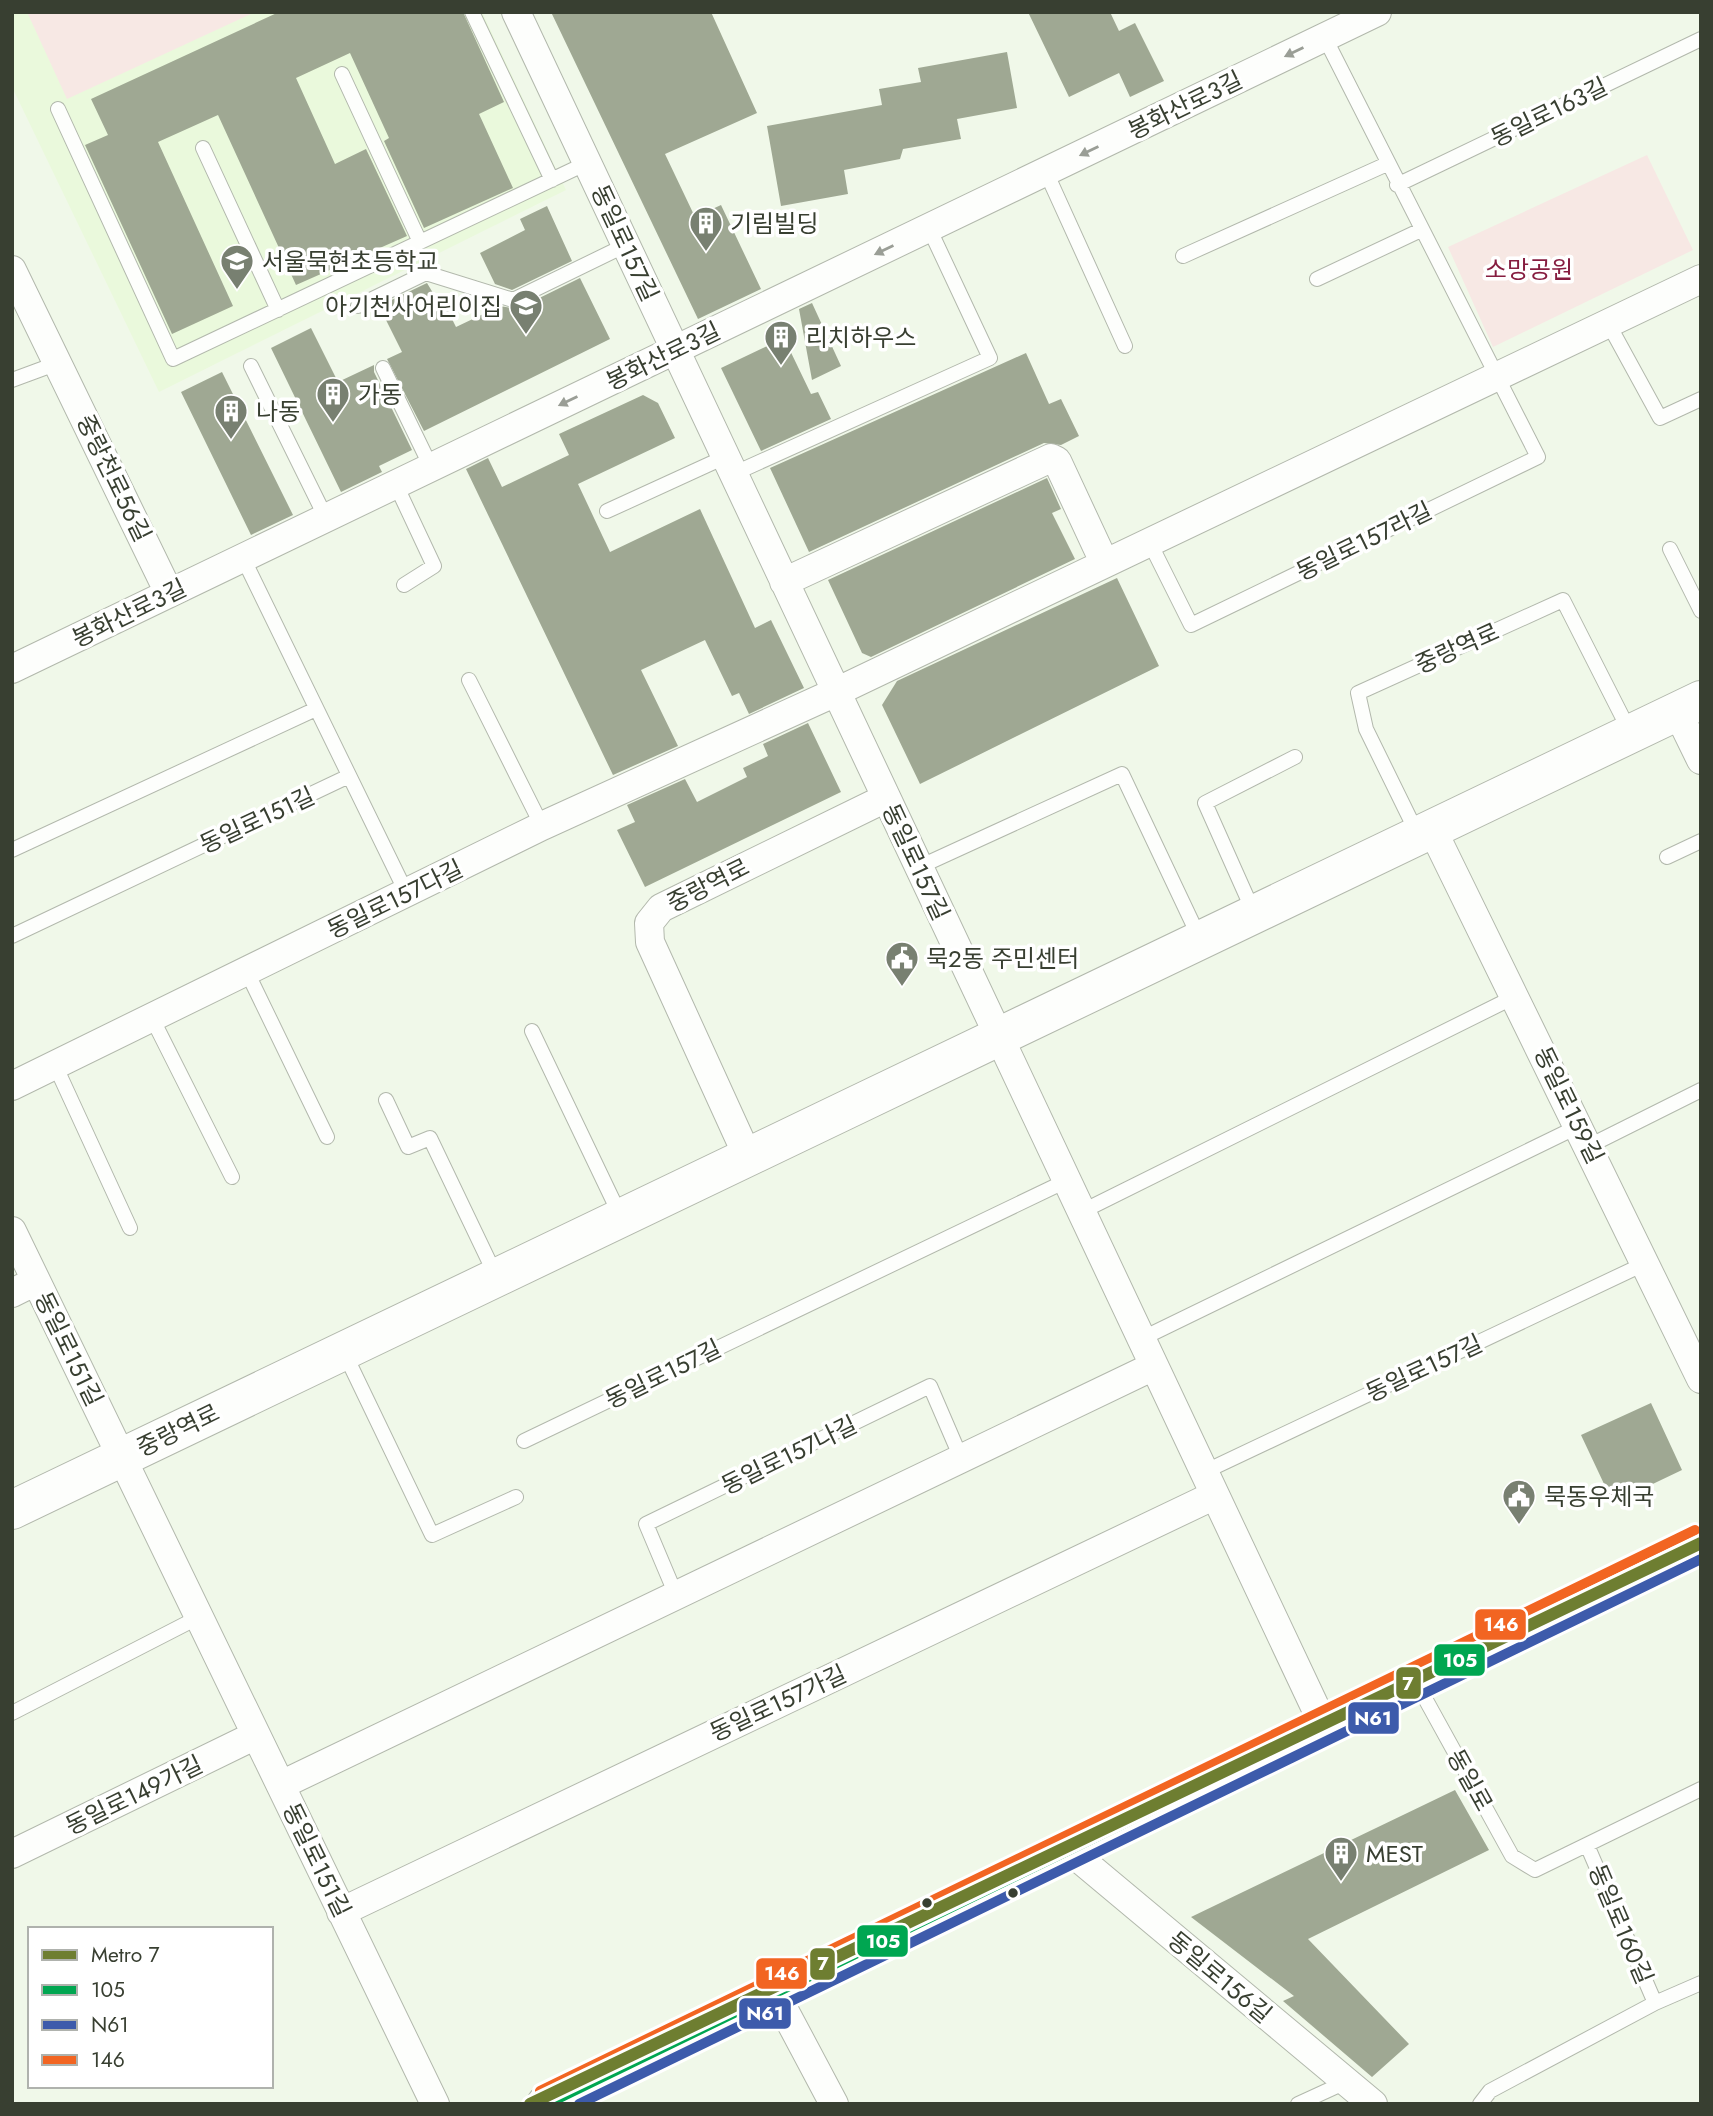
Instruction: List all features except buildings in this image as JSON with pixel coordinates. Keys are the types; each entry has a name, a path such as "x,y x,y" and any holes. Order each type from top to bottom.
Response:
{"street":[{"name":"동일로157길","path":"516,12 1324,1726"},
{"name":"봉화산로3길","path":"13,667 1377,12"},
{"name":"중랑천로56길","path":"12,270 169,593"},
{"path":"836,692 1701,279"},
{"path":"784,582 1051,458 1057,461 1104,562"},
{"name":"동일로157다길","path":"12,1086 542,826 836,692"},
{"path":"1689,705 1701,760"},
{"name":"중랑역로","path":"12,1510 747,1155 1426,834 1689,705"},
{"name":"중랑역로","path":"747,1155 650,942 649,923 660,908 886,798"},
{"name":"동일로159길","path":"1426,834 1516,996 1701,1379"},
{"name":"동일로151길","path":"12,1231 24,1287 122,1457 435,2104"},
{"path":"281,1785 1154,1366"},
{"name":"동일로157가길","path":"341,1912 1209,1484"},
{"path":"547,2104 1416,1681 1699,1548"},
{"name":"동일로149가길","path":"12,1854 256,1735"},
{"name":"동일로156길","path":"1069,1850 1373,2104"},
{"path":"775,1993 834,2104"}],"lane":[{"path":"472,12 552,180"},
{"path":"1325,38 1397,185 1496,375"},
{"name":"동일로163길","path":"1397,185 1701,40"},
{"path":"342,74 420,242"},
{"path":"58,109 173,359 587,163"},
{"path":"203,148 278,310"},
{"path":"1183,256 1387,164"},
{"path":"1046,172 1125,346"},
{"path":"607,511 729,465 990,358 929,228"},
{"path":"1317,279 1421,230"},
{"path":"358,306 426,273 513,300 626,245"},
{"path":"1608,323 1660,418 1701,399"},
{"path":"12,380 58,363"},
{"path":"251,366 326,518"},
{"path":"383,368 432,467"},
{"name":"동일로157라길","path":"1149,541 1191,625 1538,457 1496,375"},
{"path":"396,485 434,566 404,585"},
{"path":"1670,550 1701,611"},
{"path":"243,558 407,894"},
{"name":"중랑역로","path":"1426,834 1366,729 1358,693 1563,600 1630,733"},
{"path":"469,680 542,826"},
{"path":"12,850 316,709"},
{"path":"1254,914 1205,803 1295,757"},
{"path":"919,867 1122,774 1200,940"},
{"name":"동일로151길","path":"12,936 349,776"},
{"path":"1667,857 1701,841"},
{"path":"247,972 327,1137"},
{"path":"1081,1212 1516,996"},
{"path":"152,1018 232,1177"},
{"path":"532,1031 621,1217"},
{"path":"55,1065 130,1228"},
{"path":"1141,1339 1584,1136 1701,1090"},
{"path":"386,1100 408,1147 430,1138 497,1277"},
{"name":"동일로157길","path":"524,1441 1066,1181"},
{"name":"동일로157길","path":"1209,1484 1644,1264"},
{"path":"344,1351 432,1535 516,1497"},
{"name":"동일로157나길","path":"676,1595 646,1524 930,1386 961,1458"},
{"path":"12,1713 199,1617"},
{"name":"동일로","path":"1416,1681 1511,1856 1535,1870"},
{"name":"동일로160길","path":"1535,1870 1701,1789"},
{"name":"동일로160길","path":"1587,1845 1655,2003"},
{"path":"1480,2104 1490,2091 1655,2003 1701,1983"},
{"path":"1298,2104 1346,2082"}],"shaded area":[{"name":"서울묵현초등학교","path":"12,12 482,12 566,190 159,392 12,87"}],"green space":[{"path":"27,12 253,12 253,13 67,99"},
{"name":"소망공원","path":"1647,155 1693,250 1493,347 1448,247"}],"metro line":[{"name":"7","path":"530,2104 1701,1543"}],"transit line":[{"name":"146","path":"540,2091 1695,1530"},
{"name":"105","path":"547,2104 1701,1543"},
{"name":"N61","path":"579,2104 1701,1559"}],"place":[{"name":"기림빌딩","path":"706,253"},
{"name":"서울묵현초등학교","path":"237,291"},
{"name":"아기천사어린이집","path":"526,336"},
{"name":"리치하우스","path":"781,367"},
{"name":"가동","path":"333,424"},
{"name":"나동","path":"231,441"},
{"name":"묵2동 주민센터","path":"902,988"},
{"name":"묵동우체국","path":"1519,1526"},
{"name":"MEST","path":"1341,1883"}]}
